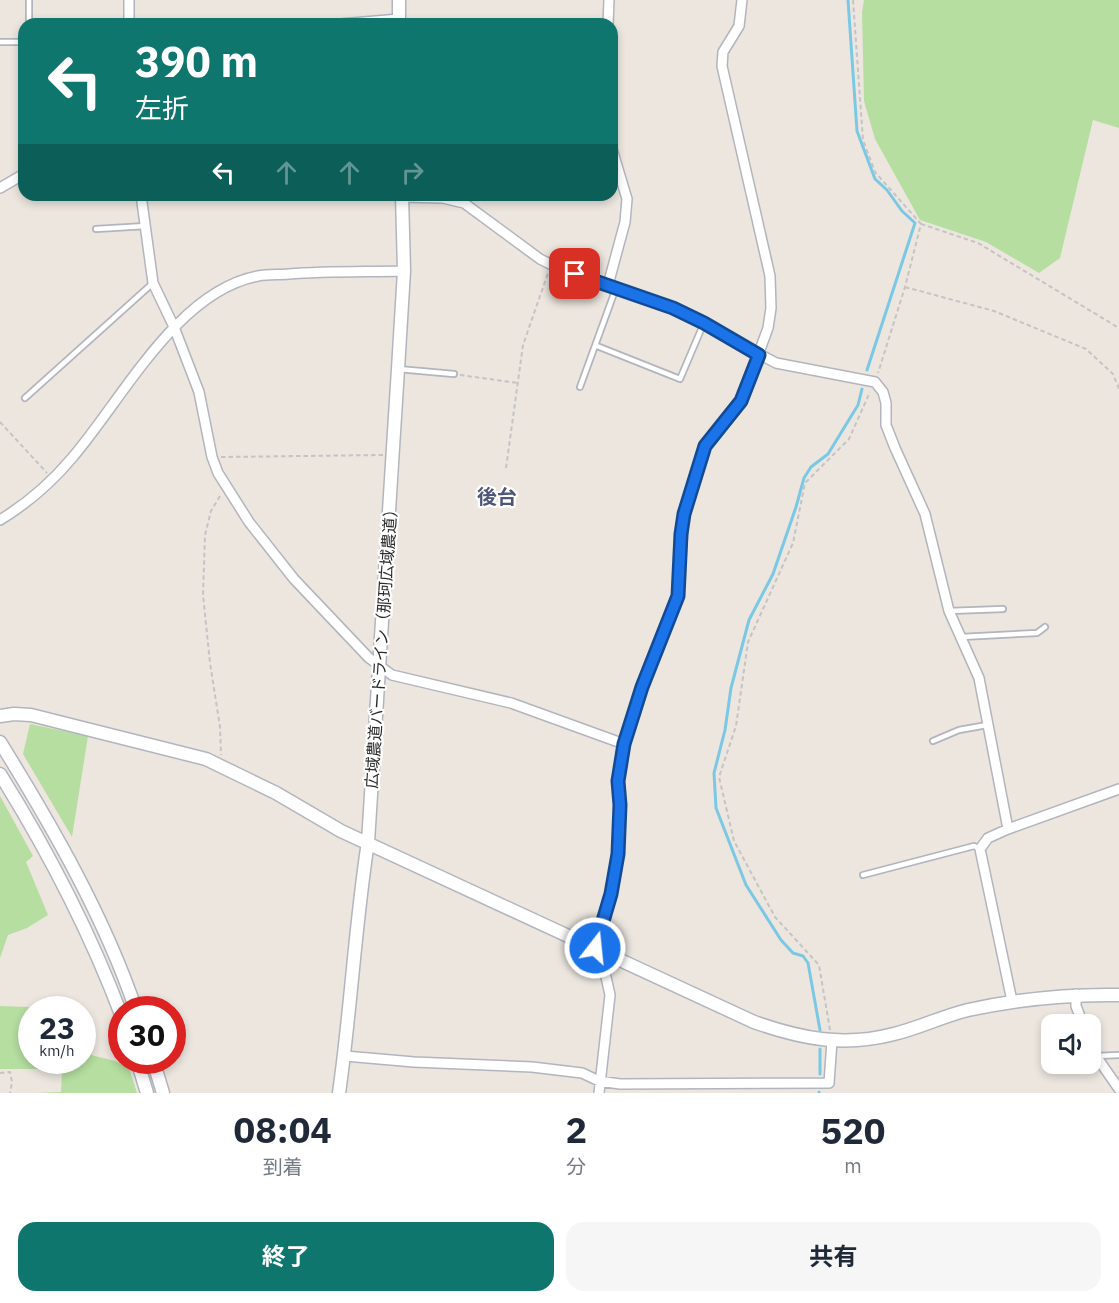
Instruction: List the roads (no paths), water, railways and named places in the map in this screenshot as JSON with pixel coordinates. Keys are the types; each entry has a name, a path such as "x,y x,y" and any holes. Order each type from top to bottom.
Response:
{"street":[{"path":"129,0 129,18"},
{"path":"399,0 399,18"},
{"path":"608,18 609,0"},
{"path":"599,1093 610,995 604,968 595,948 611,894 618,854 620,805 618,781 624,744 642,687 678,596 684,514 705,446 741,401 759,355 771,308 770,276 722,66 723,52 739,26 741,0"},
{"path":"612,286 625,222 627,199 618,169"},
{"path":"0,188 18,178"},
{"path":"142,201 153,283 174,327 199,392 212,457 226,490 294,579 369,658 392,675 511,703 624,744"},
{"name":"広域農道バードライン（那珂広域農道）","path":"339,1093 345,1056 359,903 368,842 399,369 404,271 402,201"},
{"path":"456,201 464,203 550,264 673,308 776,363 874,384 883,392 886,403 886,425 925,514 949,611 980,678 1008,829"},
{"path":"0,520 25,504 54,479 96,429 174,327 211,296 228,286 257,276 314,272 404,271"},
{"path":"0,716 14,714 49,719 206,759 276,794 341,831 754,1022 786,1033 831,1041 893,1034 965,1011 1012,1001 1076,994 1119,995"},
{"path":"0,742 67,856 103,930 130,996"},
{"path":"0,774 84,925 113,996"},
{"path":"1012,1001 980,849 988,838 1008,829 1119,789"},
{"path":"1076,994 1076,1006 1079,1014"},
{"path":"345,1056 414,1062 532,1067 582,1073 599,1081 620,1084 829,1083 831,1041"},
{"path":"1101,1064 1119,1089"},
{"path":"141,1074 147,1093"},
{"path":"157,1074 163,1093"}],"lane":[{"path":"28,0 29,18"},
{"path":"0,42 18,42"},
{"path":"96,228 146,226"},
{"path":"25,398 153,283"},
{"path":"580,387 597,346 612,286"},
{"path":"597,346 680,379 704,323"},
{"path":"399,369 454,374"},
{"path":"949,611 1004,609"},
{"path":"961,638 1037,633 1045,627"},
{"path":"933,741 959,730 990,724"},
{"path":"863,874 974,846 980,849"},
{"path":"1101,1056 1119,1055"}],"waterway":[{"path":"848,0 857,131 875,179 915,223 867,370"},
{"path":"820,1030 808,963 803,956 793,953 781,940 746,885 716,808 714,773 725,730 731,688 749,620 773,574 804,478 811,467 828,454 858,405 862,389"},
{"path":"820,1049 820,1074"}],"district":[{"name":"後台","path":"497,497"}]}
